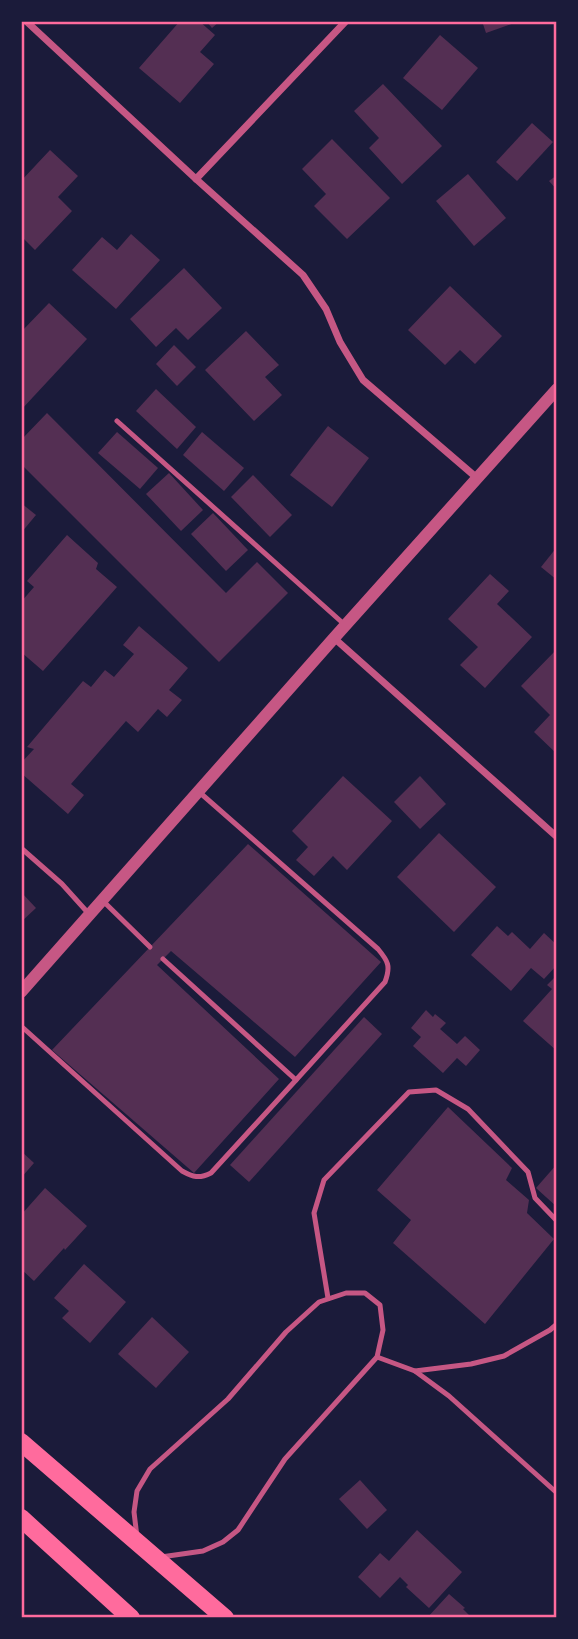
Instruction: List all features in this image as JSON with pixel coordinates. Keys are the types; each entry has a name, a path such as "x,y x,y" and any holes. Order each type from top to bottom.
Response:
{"main road":[{"path":"21,1442 225,1618"},
{"path":"21,1518 131,1618"}],"street":[{"path":"26,21 303,275 326,309 340,342 363,380 477,478"},
{"path":"196,179 346,21"},
{"path":"21,992 557,389"},
{"path":"334,638 557,837"}],"lane":[{"path":"117,421 345,625"},
{"path":"21,1026 182,1171 193,1177 203,1177 211,1173 385,982 389,971 386,959 378,949 198,792"},
{"path":"21,848 62,884 89,915"},
{"path":"102,900 150,947"},
{"path":"163,959 296,1080"},
{"path":"328,1298 314,1213 324,1180 409,1092 436,1090 468,1110 528,1172 535,1198 557,1222"},
{"path":"138,1544 134,1512 137,1491 150,1469 228,1399 286,1332 319,1301 346,1293 365,1293 380,1306 383,1330 377,1357 285,1459 238,1530 223,1542 203,1551 156,1558"},
{"path":"415,1371 471,1364 504,1356 557,1324"},
{"path":"377,1357 415,1371 449,1396 557,1493"}],"building":[{"path":"180,21 199,21 215,35 200,52 214,64 180,103 139,68"},
{"path":"206,21 220,21 212,28"},
{"path":"482,21 520,21 486,33"},
{"path":"440,35 478,68 442,110 403,78"},
{"path":"383,84 442,146 402,184 369,148 379,138 354,111"},
{"path":"532,123 553,142 517,181 496,162"},
{"path":"332,139 390,198 347,239 314,206 326,194 302,169"},
{"path":"50,150 78,176 58,197 72,211 35,250 21,236 21,181"},
{"path":"468,174 506,218 474,246 436,201"},
{"path":"557,175 557,190 549,181"},
{"path":"131,234 160,260 116,309 72,270 102,237 117,250"},
{"path":"184,268 222,308 188,340 176,328 156,347 130,319"},
{"path":"450,286 502,336 475,364 460,350 445,365 408,330"},
{"path":"49,303 87,339 21,410 21,332"},
{"path":"246,331 279,365 265,377 282,395 254,421 205,370"},
{"path":"174,345 196,367 177,386 156,364"},
{"path":"156,389 196,427 177,449 136,411"},
{"path":"47,413 226,593 257,562 288,593 219,662 21,464 21,440"},
{"path":"328,426 369,458 332,507 290,475"},
{"path":"117,432 158,468 140,489 98,453"},
{"path":"202,432 244,468 224,491 183,455"},
{"path":"169,473 203,510 181,531 146,494"},
{"path":"253,475 292,515 270,537 231,497"},
{"path":"21,503 36,515 21,533"},
{"path":"213,513 248,550 226,571 191,534"},
{"path":"67,535 98,563 96,569 117,587 43,671 21,652 21,602 34,587 27,581"},
{"path":"557,547 557,580 541,567"},
{"path":"490,574 509,591 497,604 532,637 485,688 460,665 478,647 448,619"},
{"path":"139,626 188,668 169,690 182,700 167,717 158,709 138,732 126,721 71,784 84,795 68,814 21,773 21,763 34,749 27,747 83,681 91,687 105,670 114,677 134,654 123,645"},
{"path":"557,649 557,754 534,732 550,715 521,686"},
{"path":"343,776 392,821 347,870 333,856 314,876 296,860 308,847 292,831"},
{"path":"420,776 446,804 420,829 394,802"},
{"path":"439,833 496,887 454,932 397,877"},
{"path":"248,844 381,962 295,1057 171,951 157,965 279,1079 194,1173 52,1050"},
{"path":"21,892 36,908 21,922"},
{"path":"497,926 508,936 512,932 530,949 544,933 557,945 557,965 544,979 531,968 511,991 471,955"},
{"path":"557,975 557,1051 523,1021 552,989 547,985"},
{"path":"426,1010 446,1023 440,1029 457,1044 465,1036 480,1050 466,1066 457,1058 443,1073 413,1046 421,1037 411,1028"},
{"path":"364,1017 382,1034 249,1182 230,1165"},
{"path":"448,1107 512,1168 506,1180 529,1200 527,1213 554,1239 485,1324 393,1243 411,1220 377,1190"},
{"path":"21,1151 34,1163 21,1178"},
{"path":"557,1164 557,1207 536,1188"},
{"path":"45,1188 87,1226 34,1281 21,1269 21,1215"},
{"path":"84,1264 126,1302 90,1343 62,1318 69,1311 54,1298"},
{"path":"152,1317 189,1352 156,1388 118,1354"},
{"path":"360,1480 387,1510 367,1529 339,1499"},
{"path":"417,1530 462,1572 429,1608 406,1587 408,1585 400,1577 380,1598 358,1577 380,1553 389,1561"},
{"path":"449,1594 465,1608 463,1609 472,1618 427,1618"}]}
